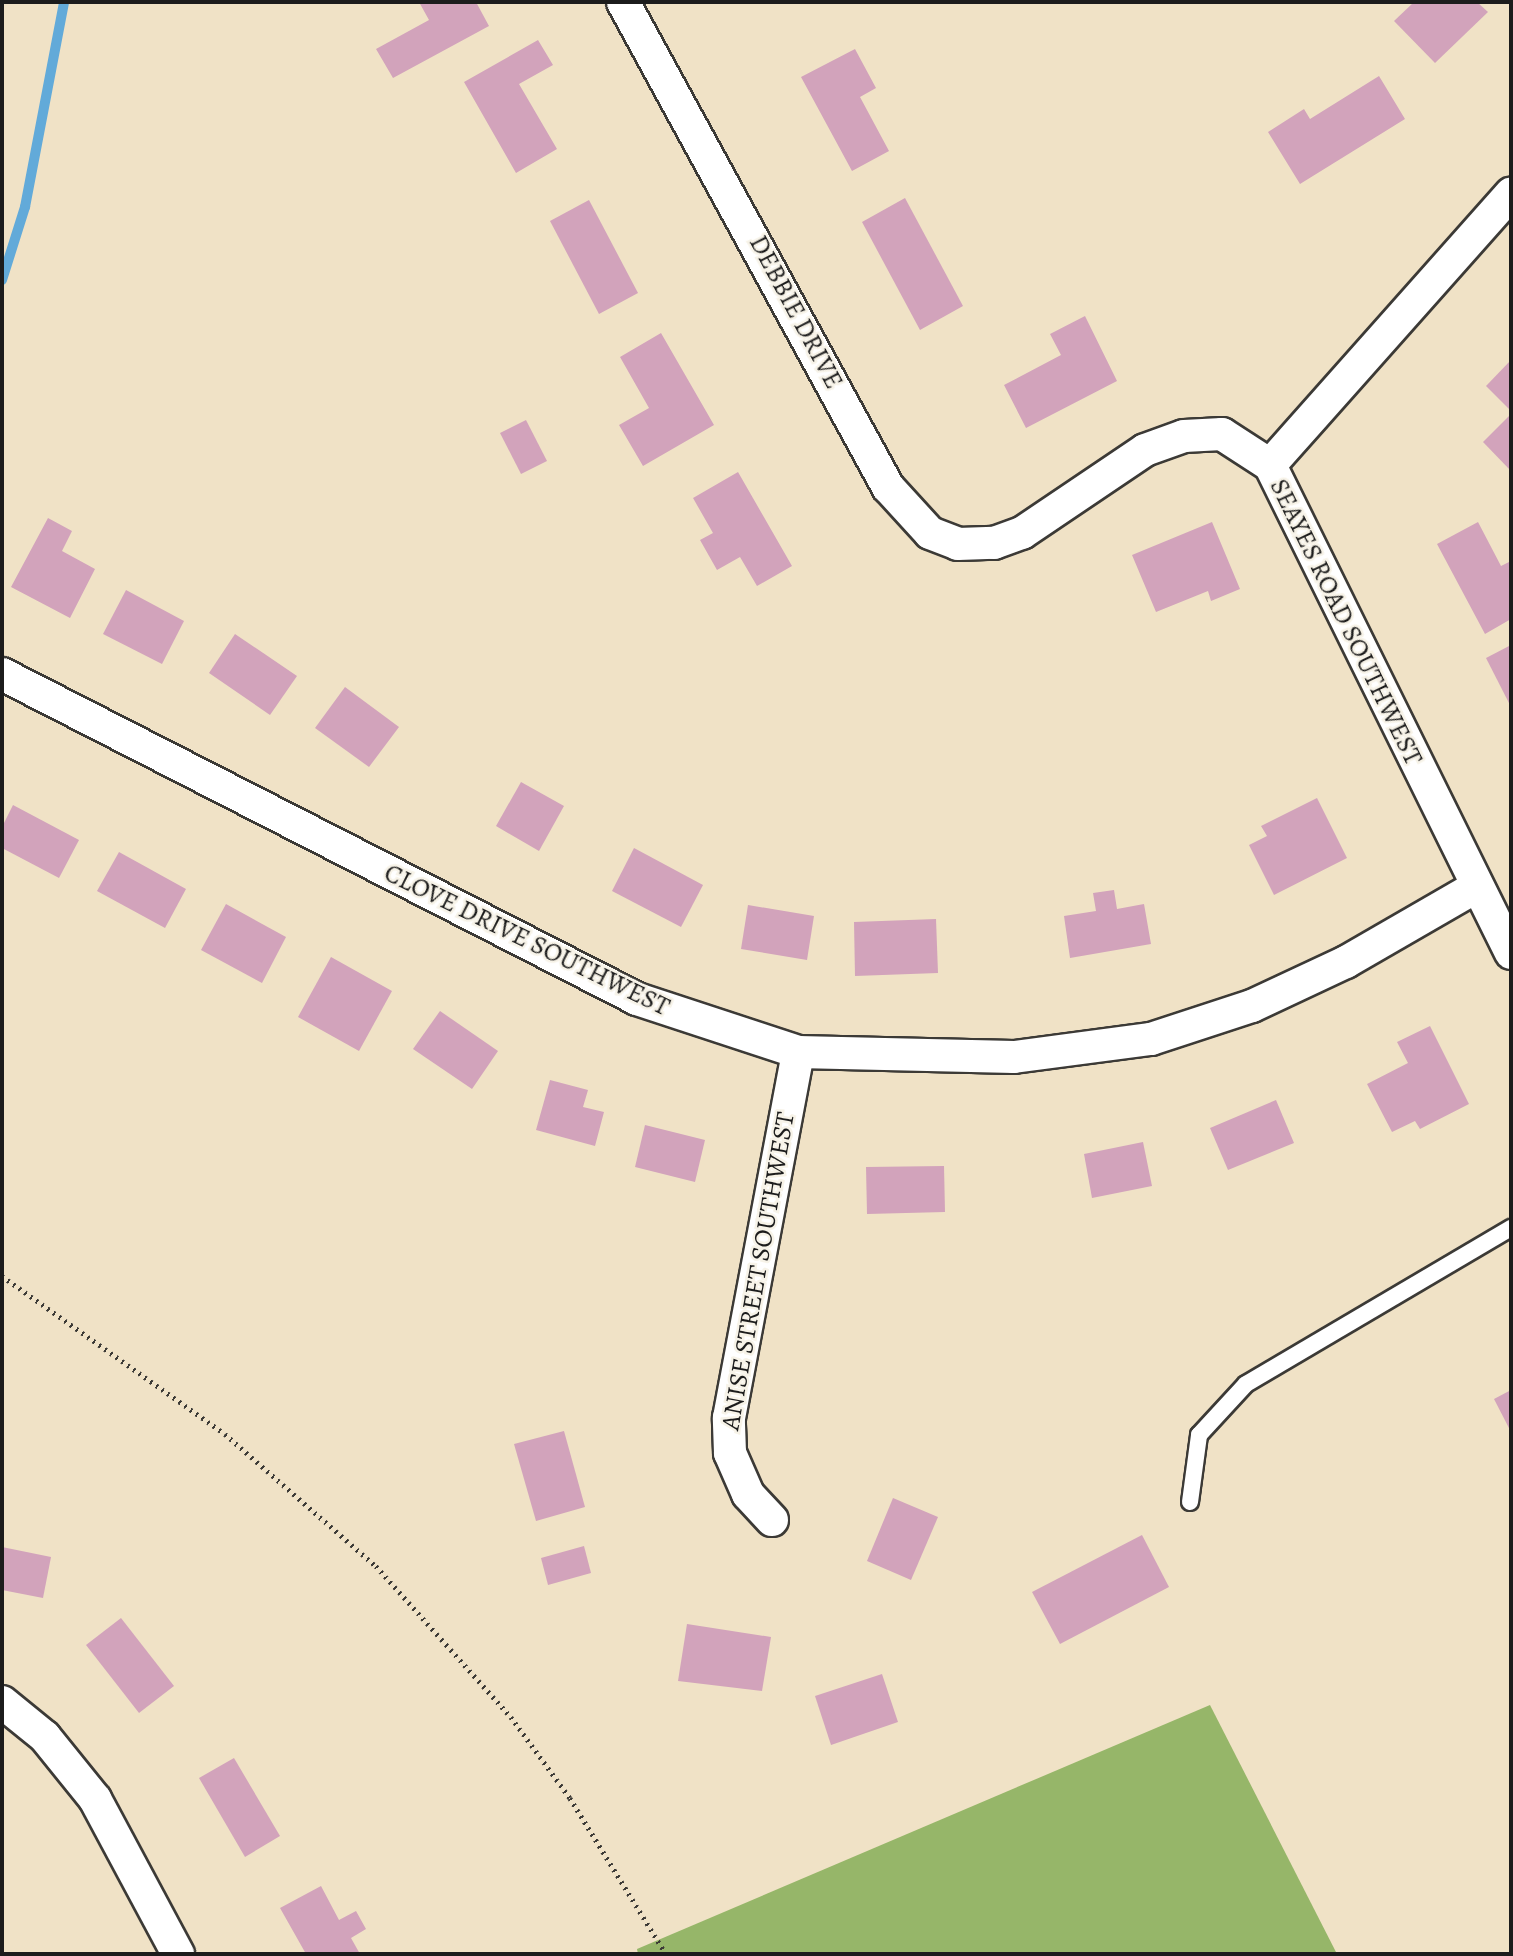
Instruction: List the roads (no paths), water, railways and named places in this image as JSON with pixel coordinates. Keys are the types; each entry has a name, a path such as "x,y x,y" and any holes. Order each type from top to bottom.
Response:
{"street":[{"name":"DEBBIE DRIVE","path":"623,2 888,487 930,533 958,544 994,543 1022,533 1145,450 1184,436 1222,434 1269,465"},
{"name":"SEAYES ROAD SOUTHWEST","path":"1511,194 1269,465 1511,953"},
{"name":"CLOVE DRIVE SOUTHWEST","path":"2,674 637,999 798,1052 1014,1057 1151,1040 1311,978 1476,887"},
{"name":"ANISE STREET SOUTHWEST","path":"772,1520 748,1493 730,1453 729,1418 798,1052"},
{"path":"2,1702 45,1737 95,1799 178,1954"}],"lane":[{"path":"1190,1502 1199,1435 1246,1384 1511,1228"}],"waterway":[{"path":"2,280 25,207 64,2"}]}
